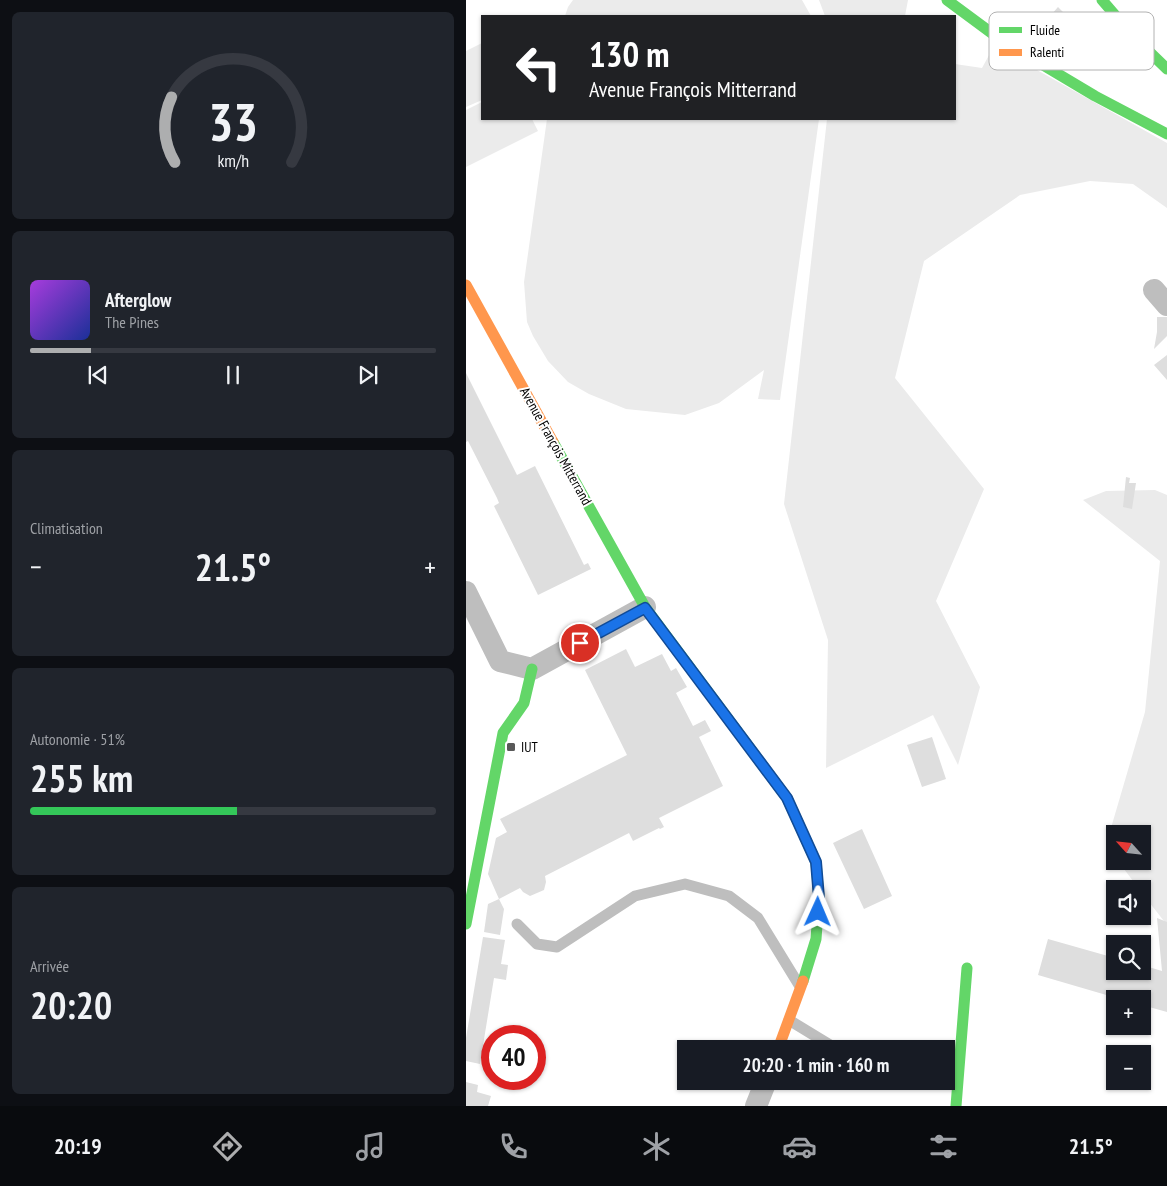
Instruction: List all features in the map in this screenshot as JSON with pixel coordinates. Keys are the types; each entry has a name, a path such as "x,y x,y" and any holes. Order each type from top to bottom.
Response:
{"street":[{"path":"947,0 989,31"},
{"path":"1102,0 1112,12"},
{"path":"1154,57 1167,70"},
{"path":"1051,70 1095,96 1167,134"},
{"name":"Avenue François Mitterrand","path":"466,285 645,608 787,798 816,862 819,898 816,939 801,989 782,1040"},
{"path":"466,592 500,661 532,669 645,608"},
{"path":"466,924 503,733 524,703 532,669"},
{"path":"956,1106 967,968"},
{"path":"756,1106 762,1090"}],"lane":[{"path":"517,924 537,944 557,947 635,896 685,884 728,896 758,918 801,989"},
{"path":"790,1020 822,1040"}],"shaded area":[{"path":"573,0 802,0 810,15 565,15"},
{"path":"819,0 908,0 905,15 825,15"},
{"path":"481,44 481,100 466,107 466,51"},
{"path":"989,55 989,70 1037,70 1167,143 1167,208 1133,184 1090,181 1020,195 924,261 895,378 984,489 936,601 980,687 958,765 933,715 826,768 828,640 784,504 827,120 956,120 956,64 982,68"},
{"path":"481,102 481,120 532,120 538,131 466,167 466,110"},
{"path":"547,120 819,120 780,400 758,399 764,370 719,403 685,415 626,409 589,394 568,382 548,361 533,336 527,322 524,282"},
{"path":"1155,490 1167,495 1167,925 1151,905 1151,880 1132,880 1125,870 1151,870 1151,825 1112,825 1145,712 1160,561 1083,500 1106,491"}],"building":[{"path":"1058,7 1063,12 1054,12"},
{"path":"1157,317 1167,317 1167,336 1154,349 1157,332"},
{"path":"1167,355 1167,380 1154,365"},
{"path":"466,373 517,475 535,466 584,565 588,563 591,569 538,595 494,506 499,503 497,498 468,441 466,442"},
{"path":"1126,477 1130,478 1129,483 1136,483 1132,509 1123,507"},
{"path":"626,649 635,667 662,654 671,671 676,668 687,687 676,693 693,726 705,720 711,731 699,737 723,786 659,818 664,827 633,841 629,833 545,876 544,890 530,896 520,888 499,899 488,874 496,838 507,832 500,819 627,755 585,670"},
{"path":"932,737 946,779 922,787 907,745"},
{"path":"862,829 892,896 864,909 833,843"},
{"path":"499,899 504,909 500,935 484,932 488,904"},
{"path":"1157,918 1167,922 1167,1012 1151,1008 1151,990 1106,990 1106,995 1038,975 1048,939 1106,955 1106,980 1151,980 1151,968 1162,971"},
{"path":"483,937 505,940 501,964 508,965 506,980 494,978 486,1025 481,1025 480,1064 466,1061 466,1038"},
{"path":"466,1082 478,1085 477,1092 491,1096 488,1106 466,1106"}],"traffic: fast":[{"path":"947,0 989,31"},
{"path":"1102,0 1112,12"},
{"path":"1154,56 1167,69"},
{"path":"1051,70 1095,96 1167,134"},
{"path":"553,442 645,607 787,798 816,862 819,898 816,939 803,981"},
{"path":"466,924 503,733 524,703 532,669"},
{"path":"956,1106 967,968"}],"traffic: slow":[{"path":"466,285 553,442"},
{"path":"781,1040 803,981"}],"place":[{"name":"IUT","path":"511,747"}],"route":[{"path":"580,643 645,608 787,798 816,862 819,898 818,912"}]}
